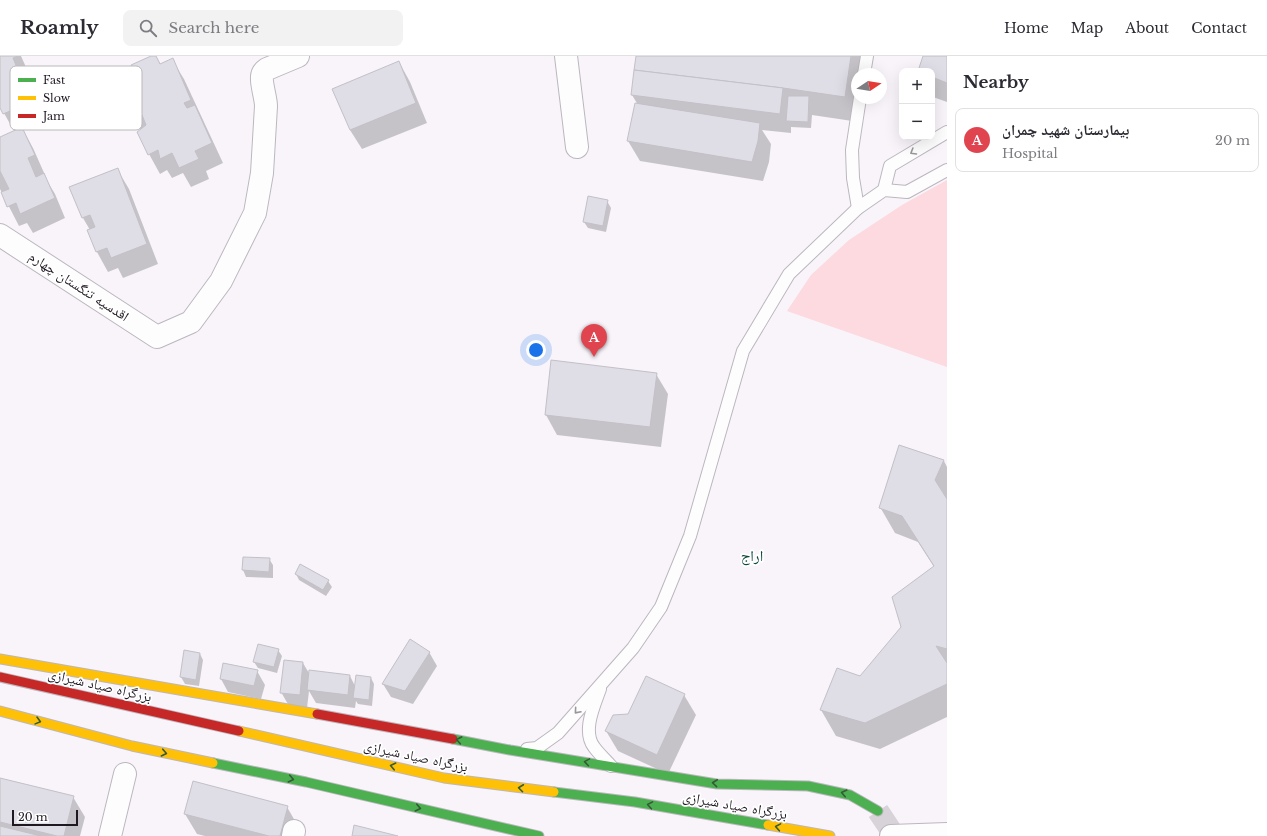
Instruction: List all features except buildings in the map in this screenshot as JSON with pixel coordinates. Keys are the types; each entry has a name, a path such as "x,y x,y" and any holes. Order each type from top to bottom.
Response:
{"highway":[{"path":"0,659 302,711 510,750 717,784 808,786 850,794 878,811"},
{"name":"بزرگراه صیاد شیرازی","path":"0,677 444,778 635,802 830,836"},
{"path":"0,711 132,746 306,782 539,836"},
{"path":"491,825 514,836"}],"street":[{"name":"اقدسیه تنگستان چهارم","path":"0,235 157,337 191,322 221,281 255,213 262,173 266,106 266,96 261,78 263,72 298,56"},
{"path":"566,56 577,147"},
{"path":"110,836 125,774"},
{"path":"891,836 947,834"}],"lane":[{"path":"865,68 867,56"},
{"path":"858,208 853,178 852,150 859,104"},
{"path":"884,190 890,166 947,132"},
{"path":"510,750 537,748 558,733 633,648 661,607 690,536 743,351 789,274 858,208 884,190 907,192 947,170"},
{"path":"603,681 590,717 589,732 593,746 612,766"}],"shaded area":[{"path":"947,180 947,367 787,311 811,275 849,240 902,205"}],"tunnel":[{"path":"878,811 890,829 892,836"}],"traffic: fast":[{"path":"453,739 510,750 717,784 808,786 850,795 878,811"},
{"path":"213,763 306,782 539,836"},
{"path":"554,792 635,802 768,825"}],"traffic: slow":[{"path":"0,659 317,714"},
{"path":"0,711 132,746 213,763"},
{"path":"239,731 444,778 554,792"},
{"path":"768,825 830,836"}],"traffic: jam":[{"path":"0,677 239,731"},
{"path":"317,714 453,739"}],"place":[{"name":"بیمارستان شهید چمران","path":"594,357"}],"district":[{"name":"اراج","path":"752,556"}]}
